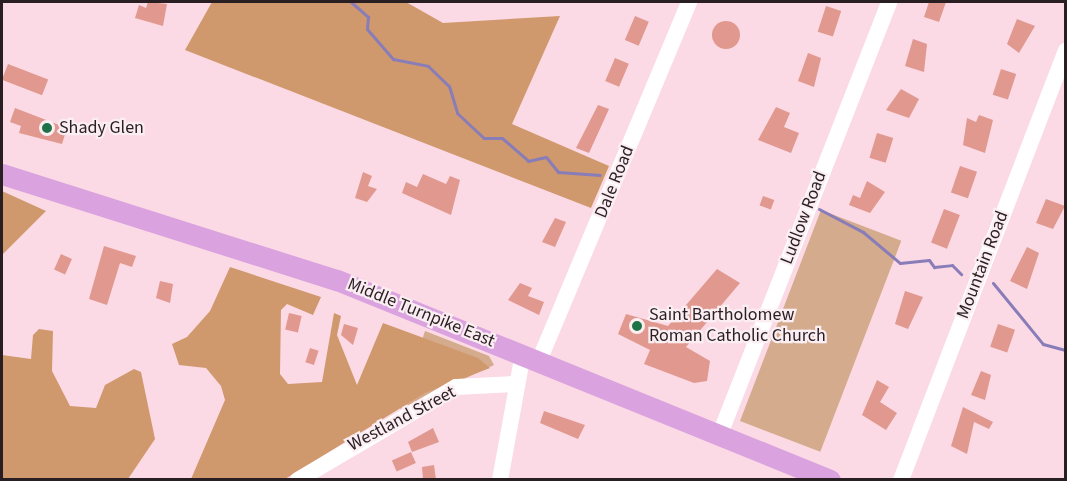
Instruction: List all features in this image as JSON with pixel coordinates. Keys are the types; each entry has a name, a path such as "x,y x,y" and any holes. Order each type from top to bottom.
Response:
{"main road":[{"name":"Middle Turnpike East","path":"2,174 337,280 830,480"}],"street":[{"name":"Dale Road","path":"500,480 515,384 531,357 689,2"},
{"name":"Ludlow Road","path":"720,434 889,2"},
{"name":"Mountain Road","path":"901,480 1065,51"},
{"name":"Westland Street","path":"298,480 456,387 515,384"}],"shaded area":[{"path":"212,2 406,2 443,23 560,16 512,124 609,166 591,208 185,50"},
{"path":"2,191 46,211 2,255"},
{"path":"821,210 901,241 820,452 740,421"},
{"path":"230,267 321,297 313,315 287,304 281,310 280,374 288,384 322,382 334,313 341,316 337,335 357,385 383,323 478,358 490,368 425,393 285,479 191,479 225,400 221,386 206,368 179,365 172,344 187,337 210,311"},
{"path":"39,329 53,331 52,371 70,406 96,408 105,385 134,369 141,372 155,439 128,479 2,479 2,355 31,359 33,335"},
{"path":"425,331 489,356 494,365 400,409"}],"building":[{"path":"148,2 167,4 163,26 135,18 139,5 146,8"},
{"path":"929,2 946,2 939,22 924,17"},
{"path":"826,6 841,11 833,37 818,32"},
{"path":"635,16 649,22 639,46 625,40"},
{"path":"1017,19 1035,26 1019,53 1007,44"},
{"path":"726,21 736,25 740,35 736,45 726,49 716,45 712,35 716,25"},
{"path":"913,39 927,44 924,72 905,66"},
{"path":"808,53 821,58 814,87 798,81"},
{"path":"615,58 629,64 619,87 605,81"},
{"path":"8,64 48,79 42,95 2,80"},
{"path":"1001,69 1016,74 1008,100 993,95"},
{"path":"901,89 919,99 909,118 886,110"},
{"path":"598,105 609,109 589,153 576,148"},
{"path":"776,107 790,113 784,127 799,133 791,153 758,140"},
{"path":"15,108 67,128 62,144 19,133 21,126 10,122"},
{"path":"979,115 993,120 985,153 963,145 967,118 976,122"},
{"path":"877,133 893,138 886,163 869,158"},
{"path":"960,166 977,172 968,198 951,192"},
{"path":"363,172 372,176 368,186 377,189 367,202 355,198"},
{"path":"423,174 446,184 450,176 460,180 451,215 402,193 406,182 417,187"},
{"path":"867,181 885,192 870,213 849,205 853,195 860,198"},
{"path":"763,196 774,200 771,210 760,205"},
{"path":"1046,199 1065,206 1053,229 1036,223"},
{"path":"944,209 960,215 947,249 931,243"},
{"path":"555,218 566,222 555,247 542,242"},
{"path":"104,246 136,256 132,267 120,263 107,305 89,299"},
{"path":"1027,247 1039,253 1027,289 1010,281"},
{"path":"61,254 72,259 65,274 54,270"},
{"name":"Saint Bartholomew Roman Catholic Church","path":"717,269 740,283 686,347 710,361 707,381 694,383 644,364 650,350 618,334 626,314 668,326"},
{"path":"160,281 173,284 170,303 156,298"},
{"path":"520,283 532,288 528,296 544,302 539,315 508,300"},
{"path":"905,291 923,297 908,329 895,324"},
{"path":"289,313 302,316 298,332 285,330"},
{"path":"344,324 358,328 353,345 341,335"},
{"path":"998,324 1015,330 1007,353 990,347"},
{"path":"310,348 319,351 314,365 305,362"},
{"path":"981,371 991,375 985,400 971,395"},
{"path":"877,380 889,387 880,402 897,413 886,430 862,415"},
{"path":"963,407 993,422 989,429 974,422 967,454 951,446"},
{"path":"544,411 585,425 578,439 540,423"},
{"path":"433,428 439,442 412,452 408,442"},
{"path":"411,452 416,463 397,472 392,461"},
{"path":"434,465 436,480 423,480 422,467"}],"waterway":[{"path":"351,2 368,17 367,29 393,59 428,66 449,86 457,113 484,138 502,138 528,161 546,157 558,172 600,175"},
{"path":"819,209 863,232 900,263 929,260 934,267 952,265 961,274"},
{"path":"993,283 1043,344 1066,350"}],"place":[{"name":"Shady Glen","path":"47,128"},
{"name":"Saint Bartholomew Roman Catholic Church","path":"637,326"}]}
